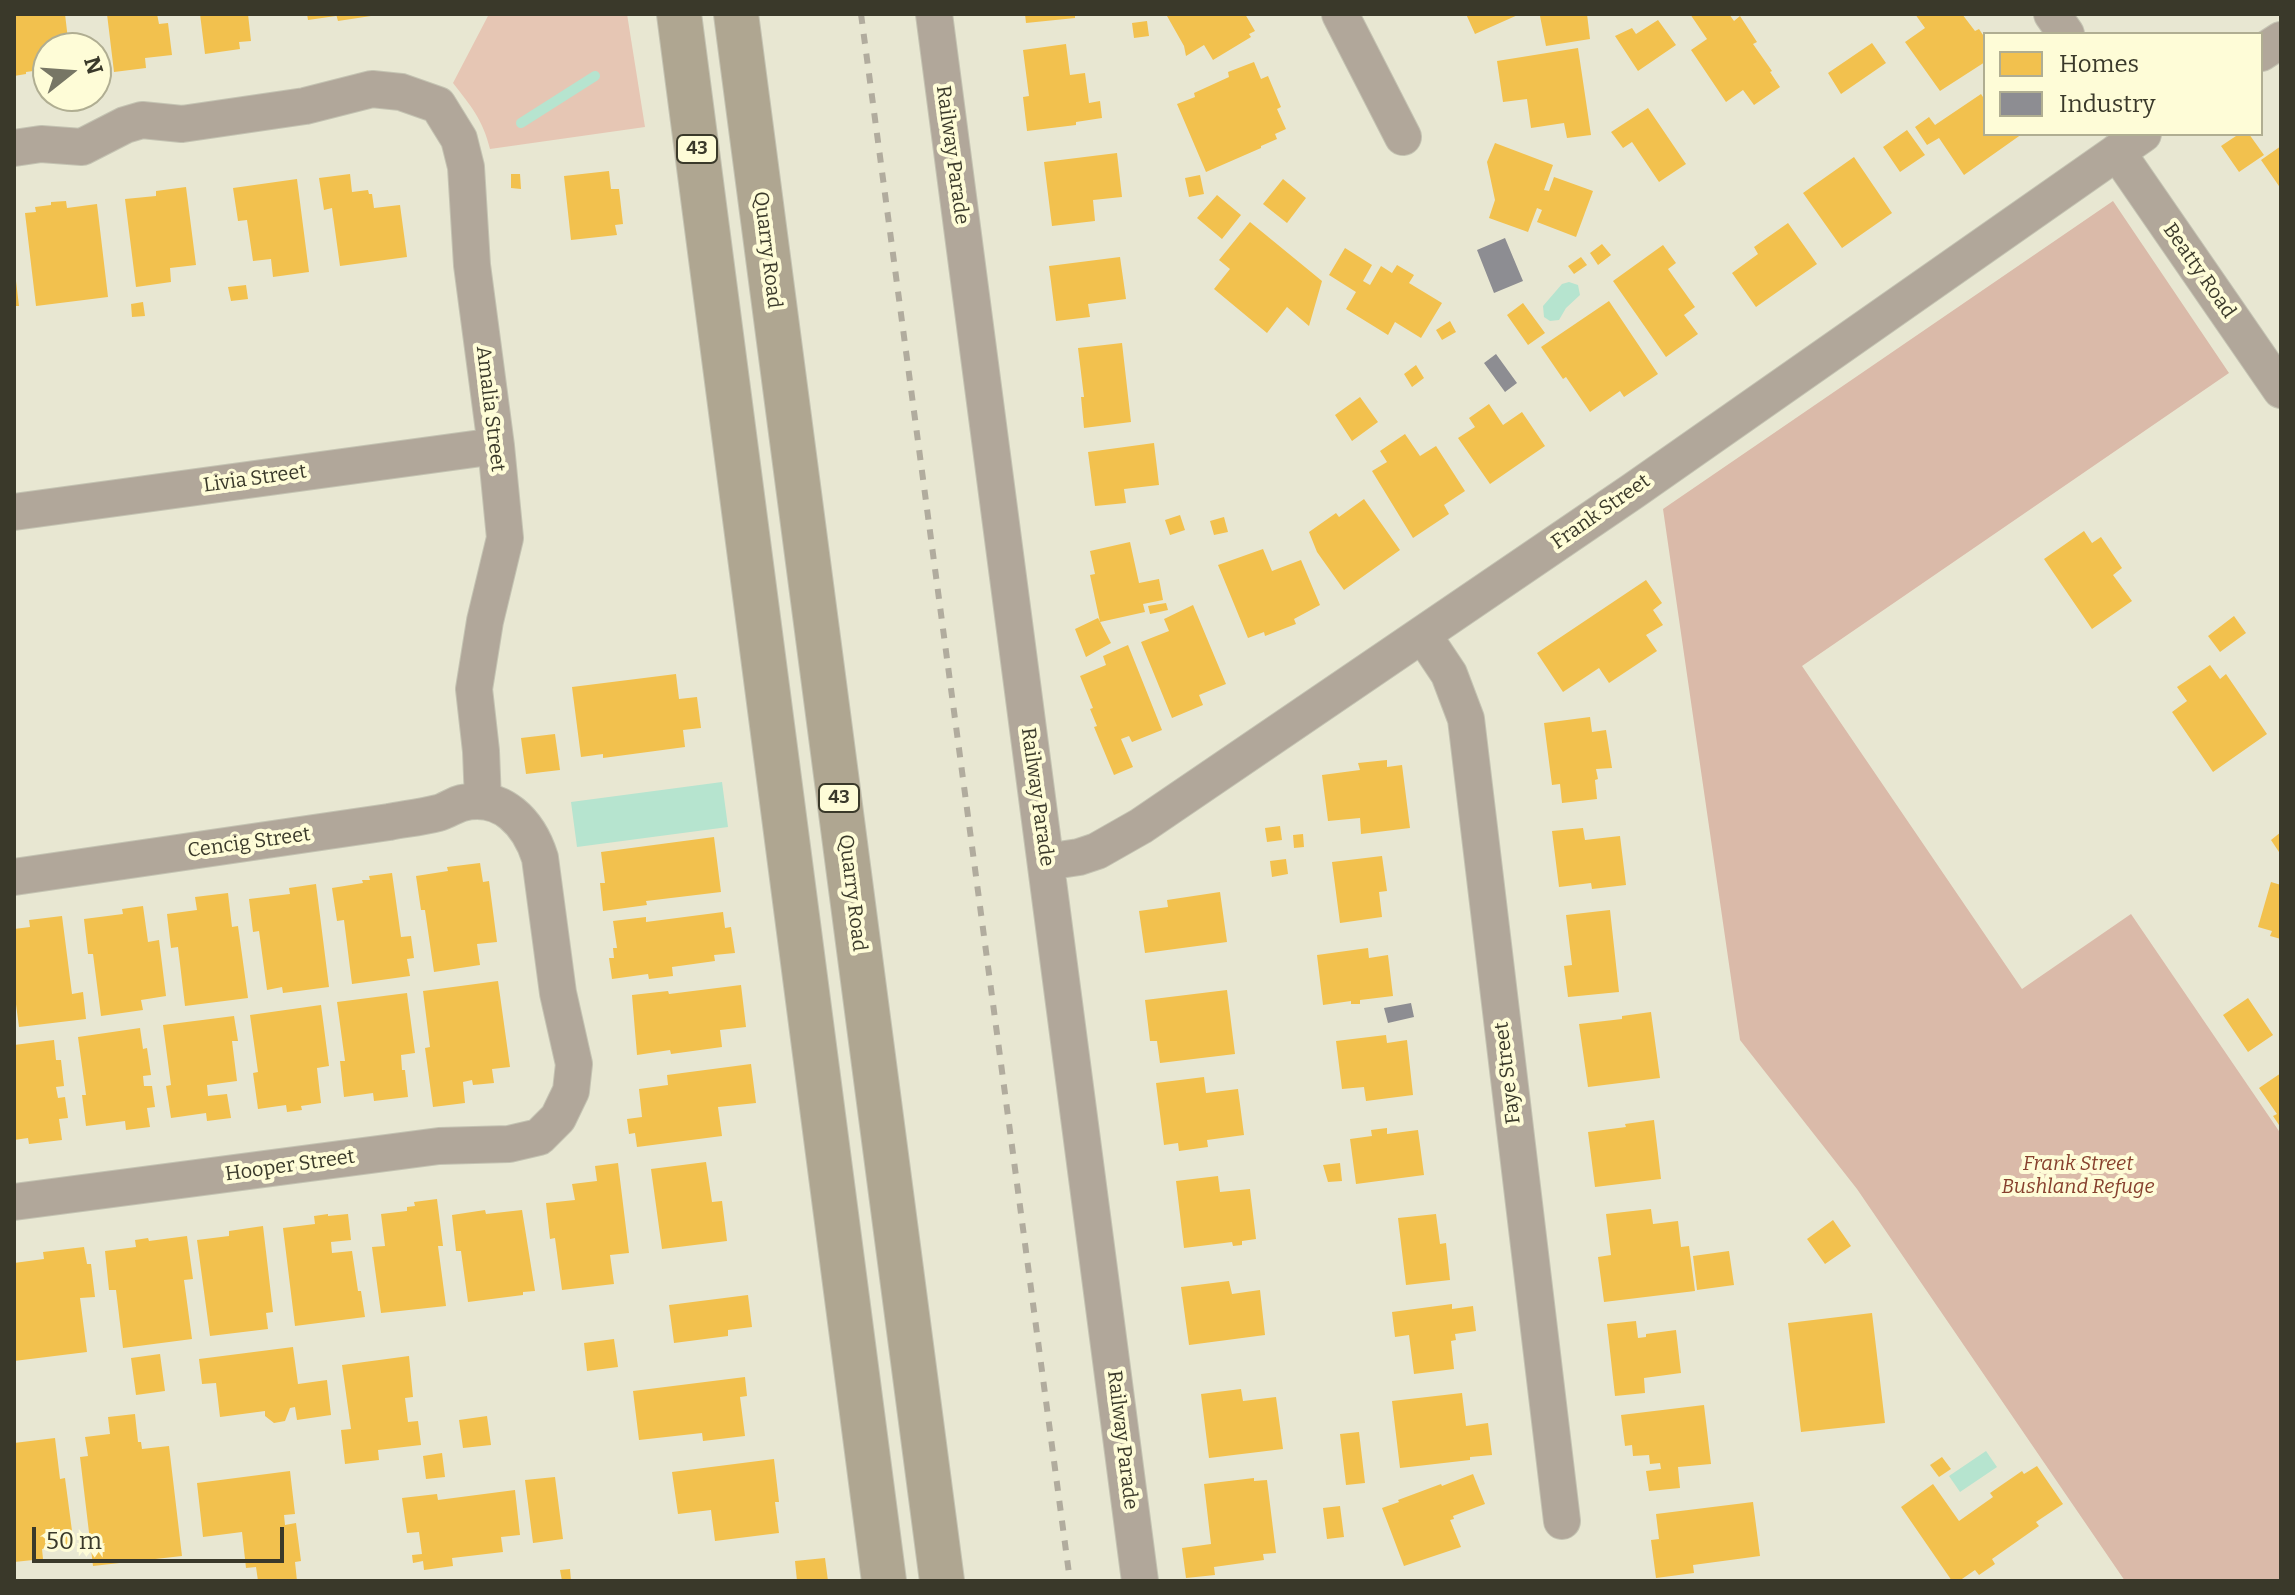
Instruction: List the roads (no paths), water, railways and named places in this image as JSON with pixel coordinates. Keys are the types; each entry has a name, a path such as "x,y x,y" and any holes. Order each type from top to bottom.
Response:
{"main road":[{"name":"43","path":"679,14 884,1581"},
{"name":"Quarry Road","path":"736,14 942,1581"},
{"path":"714,284 771,276"}],"street":[{"name":"Railway Parade","path":"934,14 1140,1581"},
{"path":"1340,14 1403,137"},
{"path":"2052,14 2065,32"},
{"path":"2263,52 2281,40"},
{"name":"Amalia Street","path":"14,148 41,144 82,147 125,125 142,120 182,124 305,106 372,89 401,92 438,105 459,139 466,167 472,265 505,538 485,621 474,689 483,801"},
{"name":"Frank Street","path":"1046,862 1097,851 1141,826 1646,482 2134,139"},
{"name":"Beatty Road","path":"2134,139 2281,390"},
{"name":"Livia Street","path":"14,512 496,446"},
{"name":"Faye Street","path":"1423,635 1449,674 1466,719 1562,1521"},
{"name":"Cencig Street","path":"14,877 389,822 440,813 461,803 483,801"},
{"name":"Hooper Street","path":"14,1202 439,1146 509,1144 539,1137 558,1118 571,1091 574,1064 558,993 540,858 533,837 519,819 483,801"}],"waterway":[{"path":"521,123 595,76"}],"railway":[{"path":"861,14 1070,1581"}],"park label":[{"name":"Frank Street Bushland Refuge","path":"2078,1176"}]}
